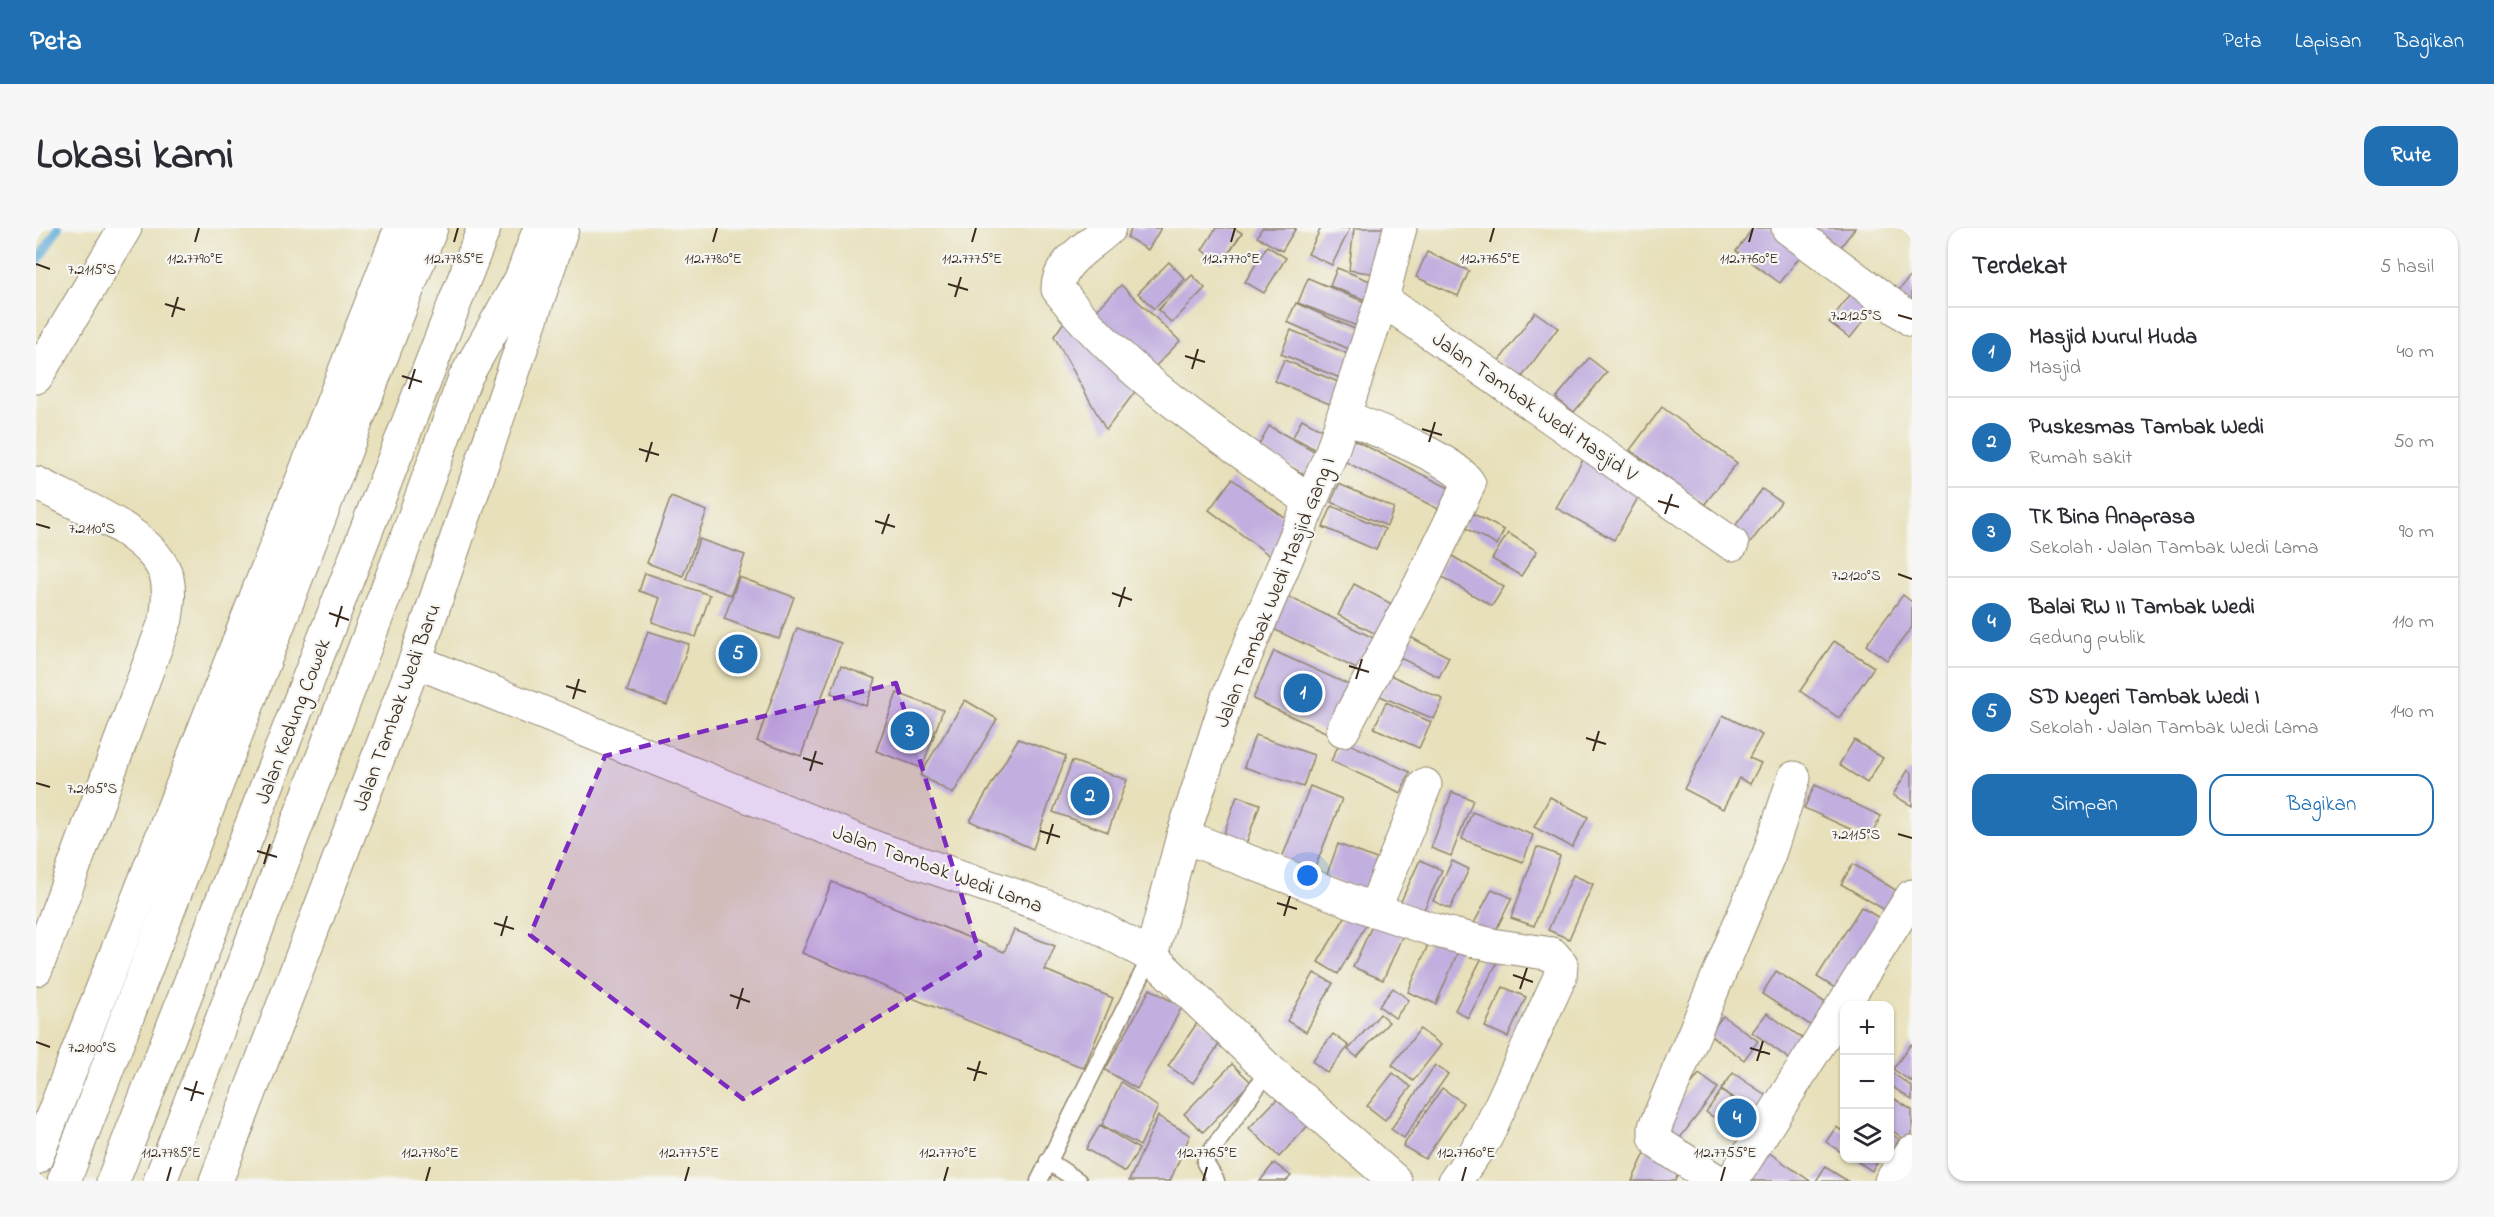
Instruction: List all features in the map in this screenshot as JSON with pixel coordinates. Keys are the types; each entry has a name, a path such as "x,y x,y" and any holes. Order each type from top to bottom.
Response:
{"main road":[{"path":"36,377 125,228"},
{"path":"36,1158 401,228"},
{"path":"64,1181 431,228"},
{"name":"Jalan Kedung Cowek","path":"113,1181 484,228"},
{"path":"160,1181 399,559 465,378 521,279 540,228"},
{"name":"Jalan Tambak Wedi Baru","path":"216,1181 415,660 562,228"},
{"path":"1109,228 1064,268 1058,282 1058,289 1118,355 1191,414 1310,501"},
{"name":"Jalan Tambak Wedi Masjid Gang I","path":"1151,956 1183,836 1228,697 1332,450 1382,299 1400,228"},
{"path":"1788,228 1912,320"},
{"name":"Jalan Tambak Wedi Masjid V","path":"1382,299 1732,544"},
{"path":"1343,416 1390,435 1443,463 1466,479 1469,484 1421,583 1343,730"},
{"path":"36,483 132,533 155,555 166,577 169,597 166,620 36,969"},
{"name":"Jalan Tambak Wedi Lama","path":"415,660 876,848 1095,925 1151,956 1269,1070 1395,1181"},
{"path":"1702,1177 1658,1143 1655,1137 1655,1127 1769,854 1794,778"},
{"path":"1374,910 1425,785"},
{"path":"1183,836 1374,910 1437,931 1492,945 1552,954 1561,964 1560,977 1485,1137 1455,1181"},
{"path":"1732,1181 1912,896"},
{"path":"1891,1181 1912,1152"}],"lane":[{"path":"1039,1181 1151,956"},
{"path":"1216,1181 1205,1163 1207,1157 1269,1070"},
{"path":"1048,1161 1078,1181"}],"highlighted area":[{"path":"896,683 980,955 743,1099 530,935 605,756"}],"building":[{"path":"1132,228 1161,228 1148,250 1127,237"},
{"path":"1216,228 1234,228 1242,233 1222,263 1202,250"},
{"path":"1262,228 1296,228 1282,251 1257,237"},
{"path":"1321,228 1350,228 1332,265 1308,254"},
{"path":"1354,228 1383,228 1376,274 1349,270"},
{"path":"1753,228 1781,228 1807,247 1780,283 1736,251"},
{"path":"1813,228 1855,228 1840,248"},
{"path":"1267,246 1286,258 1264,293 1245,282"},
{"path":"1427,252 1469,271 1458,296 1416,277"},
{"path":"1169,262 1185,279 1154,309 1138,293"},
{"path":"1337,268 1378,284 1371,302 1330,286"},
{"path":"1912,274 1912,306 1896,294"},
{"path":"1192,275 1205,288 1172,323 1158,310"},
{"path":"1308,278 1372,305 1362,328 1298,303"},
{"path":"1121,285 1180,341 1150,372 1091,316"},
{"path":"1857,286 1878,303 1850,338 1829,322"},
{"path":"1296,303 1366,334 1358,353 1287,322"},
{"path":"1071,312 1141,384 1106,430 1054,336"},
{"path":"1535,312 1558,328 1522,377 1499,361"},
{"path":"1291,330 1355,357 1345,380 1281,354"},
{"path":"1589,358 1607,372 1574,412 1556,398"},
{"path":"1284,360 1348,386 1339,408 1275,381"},
{"path":"1662,407 1737,463 1704,505 1630,450"},
{"path":"1302,419 1330,434 1320,452 1293,437"},
{"path":"1269,426 1318,453 1305,475 1257,448"},
{"path":"1346,436 1459,493 1448,514 1336,457"},
{"path":"1585,456 1643,489 1614,540 1556,508"},
{"path":"1232,479 1297,527 1273,558 1209,510"},
{"path":"1339,484 1394,508 1387,526 1331,502"},
{"path":"1762,489 1781,502 1748,546 1730,533"},
{"path":"671,497 707,511 683,576 647,563"},
{"path":"1332,506 1385,529 1376,550 1323,527"},
{"path":"1470,512 1504,530 1497,545 1463,527"},
{"path":"1508,533 1537,551 1521,576 1492,559"},
{"path":"699,539 745,555 731,595 686,579"},
{"path":"1449,554 1504,587 1492,606 1437,574"},
{"path":"645,573 710,595 696,637 652,622 660,598 639,591"},
{"path":"739,577 794,597 779,639 724,619"},
{"path":"1354,584 1403,610 1388,640 1338,615"},
{"path":"1903,595 1912,602 1912,627 1887,660 1866,645"},
{"path":"1287,596 1382,642 1367,674 1271,628"},
{"path":"797,628 841,643 801,756 757,741"},
{"path":"648,631 689,644 667,705 627,691"},
{"path":"1408,636 1449,657 1439,677 1398,657"},
{"path":"1834,641 1874,667 1839,718 1800,691"},
{"path":"1274,651 1354,687 1332,735 1253,699"},
{"path":"841,666 876,679 866,706 831,693"},
{"path":"1390,675 1443,699 1434,719 1380,696"},
{"path":"897,693 943,710 922,768 876,751"},
{"path":"965,700 997,719 953,794 920,775"},
{"path":"1386,702 1431,722 1419,748 1374,728"},
{"path":"1723,715 1762,735 1749,758 1761,763 1750,784 1739,778 1723,809 1684,789"},
{"path":"1255,735 1314,755 1303,787 1244,767"},
{"path":"1018,739 1066,756 1033,849 970,821"},
{"path":"1341,740 1410,772 1401,793 1331,761"},
{"path":"1854,740 1883,758 1867,783 1839,765"},
{"path":"1072,761 1127,780 1108,832 1053,812"},
{"path":"1908,770 1912,773 1912,806 1893,795"},
{"path":"1815,785 1881,816 1870,838 1804,808"},
{"path":"1310,786 1342,799 1314,870 1282,858"},
{"path":"1452,792 1473,800 1451,856 1431,848"},
{"path":"1237,796 1260,804 1246,844 1223,836"},
{"path":"1550,797 1588,817 1572,847 1534,827"},
{"path":"1472,812 1533,835 1523,862 1462,839"},
{"path":"1338,844 1379,860 1367,893 1326,877"},
{"path":"1537,847 1560,856 1534,926 1511,918"},
{"path":"1420,860 1442,870 1418,923 1396,912"},
{"path":"1452,861 1469,869 1450,909 1433,901"},
{"path":"1853,864 1907,897 1895,916 1841,884"},
{"path":"1573,875 1593,884 1569,939 1548,930"},
{"path":"832,882 1004,952 1014,930 1055,946 1045,970 1113,998 1084,1068 802,953"},
{"path":"1492,889 1512,898 1491,940 1471,929"},
{"path":"1351,907 1370,918 1338,974 1318,962"},
{"path":"1861,907 1888,923 1843,993 1817,977"},
{"path":"1377,915 1406,928 1383,980 1353,967"},
{"path":"1432,935 1460,947 1436,1004 1408,992"},
{"path":"1486,950 1500,957 1468,1018 1455,1010"},
{"path":"1776,971 1829,1005 1815,1028 1762,994"},
{"path":"1314,973 1333,983 1306,1032 1287,1021"},
{"path":"1503,987 1526,997 1508,1037 1485,1027"},
{"path":"1393,988 1409,1000 1395,1018 1379,1006"},
{"path":"1150,989 1182,1007 1137,1089 1105,1070"},
{"path":"1767,1013 1813,1046 1799,1066 1752,1032"},
{"path":"1380,1014 1389,1022 1357,1057 1348,1050"},
{"path":"1723,1016 1758,1041 1744,1060 1709,1034"},
{"path":"1199,1020 1224,1037 1193,1083 1168,1066"},
{"path":"1420,1029 1441,1045 1413,1081 1392,1065"},
{"path":"1333,1034 1349,1046 1327,1073 1312,1061"},
{"path":"1911,1044 1912,1082 1894,1068"},
{"path":"1232,1064 1251,1082 1203,1132 1184,1114"},
{"path":"1435,1065 1448,1074 1404,1138 1391,1129"},
{"path":"1393,1073 1411,1087 1385,1120 1367,1106"},
{"path":"1733,1073 1779,1104 1768,1121 1721,1090"},
{"path":"1699,1074 1718,1088 1680,1138 1661,1124"},
{"path":"1894,1074 1912,1087 1912,1100 1894,1088"},
{"path":"1121,1082 1158,1107 1140,1146 1102,1125"},
{"path":"1442,1088 1463,1103 1425,1159 1403,1146"},
{"path":"1286,1090 1316,1117 1279,1157 1249,1128"},
{"path":"1721,1091 1768,1124 1754,1145 1706,1112"},
{"path":"1894,1099 1912,1110 1912,1133 1907,1141 1894,1132"},
{"path":"1158,1116 1190,1135 1170,1181 1129,1181"},
{"path":"1100,1125 1139,1149 1125,1172 1086,1149"},
{"path":"1836,1127 1840,1130 1840,1151 1826,1142"},
{"path":"1894,1136 1899,1139 1894,1148"},
{"path":"1762,1148 1810,1181 1740,1181"},
{"path":"1647,1149 1682,1165 1675,1181 1632,1181"},
{"path":"1274,1163 1291,1176 1286,1181 1260,1181"},
{"path":"1860,1163 1877,1163 1872,1171"},
{"path":"1825,1167 1848,1181 1816,1181"}],"waterway":[{"path":"36,264 58,228"}],"place":[{"name":"SD Negeri Tambak Wedi I","path":"738,654"},
{"name":"Masjid Nurul Huda","path":"1303,693"},
{"name":"TK Bina Anaprasa","path":"910,731"},
{"name":"Puskesmas Tambak Wedi","path":"1090,796"},
{"name":"Balai RW II Tambak Wedi","path":"1737,1118"}]}
